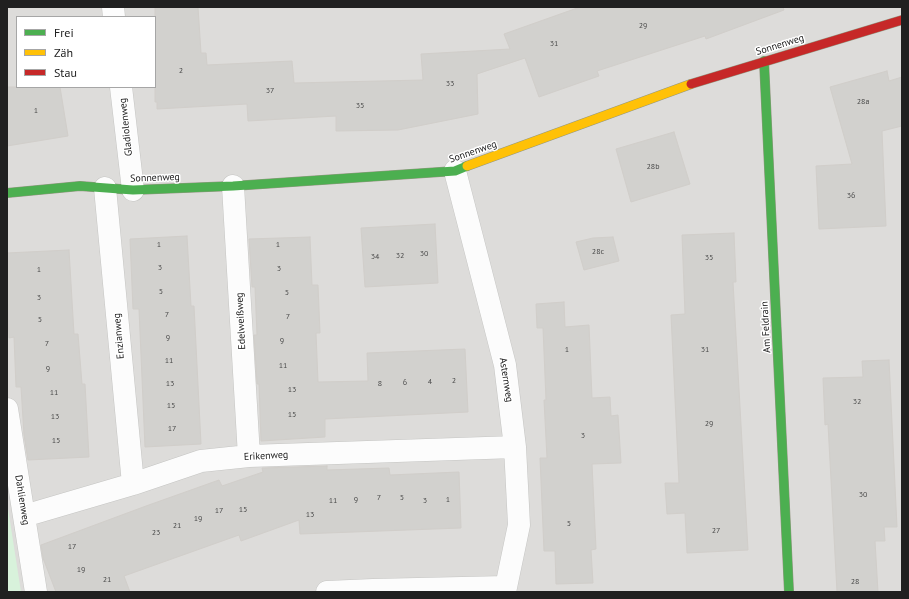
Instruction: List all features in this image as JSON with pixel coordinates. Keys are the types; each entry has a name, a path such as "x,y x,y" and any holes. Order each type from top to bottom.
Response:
{"street":[{"name":"Sonnenweg","path":"7,193 80,186 134,190 233,186 455,171 693,83 902,20"},
{"name":"Am Feldrain","path":"764,61 789,592"},
{"name":"Gladiolenweg","path":"122,88 134,190"},
{"name":"Asternweg","path":"455,171 505,365 515,447 519,525 505,590"},
{"name":"Edelweißweg","path":"233,186 249,456"},
{"name":"Enzianweg","path":"105,188 133,484"},
{"name":"Dahlienweg","path":"7,409 36,592"},
{"name":"Erikenweg","path":"24,516 201,462 249,456 515,447"},
{"path":"327,592 373,590 505,590"}],"shaded area":[{"path":"7,7 902,7 902,592 7,592"}],"green space":[{"path":"7,502 21,592 7,592"}],"building":[{"path":"155,7 198,7 201,53 206,53 207,65 292,61 294,83 423,80 421,54 510,49 504,34 580,7 783,7 784,10 706,39 705,36 597,71 599,76 539,97 525,58 477,74 478,114 398,130 336,131 336,116 248,121 247,104 157,109 157,102 155,102"},
{"path":"887,71 889,81 902,77 902,126 882,131 886,226 819,229 816,166 852,164 830,87"},
{"path":"7,87 60,88 68,136 7,146"},
{"path":"674,132 690,184 631,202 616,149"},
{"path":"435,224 438,283 365,287 361,228"},
{"path":"734,233 736,282 733,282 748,550 687,553 685,513 667,514 665,483 679,483 671,315 685,314 682,235"},
{"path":"187,236 191,306 194,306 201,444 145,447 139,309 133,309 130,239"},
{"path":"310,237 312,285 318,285 320,333 316,333 318,382 368,381 367,353 465,349 468,412 325,419 325,437 261,441 259,384 257,384 254,335 257,335 255,287 252,287 249,239"},
{"path":"613,237 619,261 584,270 576,242 593,238"},
{"path":"69,250 74,334 78,334 82,384 85,384 89,457 28,460 24,435 21,387 16,387 14,337 9,338 7,253"},
{"path":"564,302 565,327 589,325 592,398 610,397 611,416 618,415 621,463 592,464 596,549 591,550 593,583 556,584 555,551 544,551 540,458 547,458 544,400 546,400 543,328 537,328 536,304"},
{"path":"889,360 897,527 884,527 885,541 875,541 878,592 837,592 828,424 825,425 823,378 863,377 862,361"},
{"path":"327,466 327,470 389,468 390,475 459,472 461,528 300,534 299,520 241,541 239,535 124,576 130,592 56,592 43,558 41,545 219,480 222,486 263,472 262,468"}],"traffic: fast":[{"path":"764,61 789,592"},
{"path":"7,193 80,186 133,190 233,186 455,171 467,166"}],"traffic: slow":[{"path":"467,166 691,84"}],"traffic: jam":[{"path":"691,84 902,20"}]}
